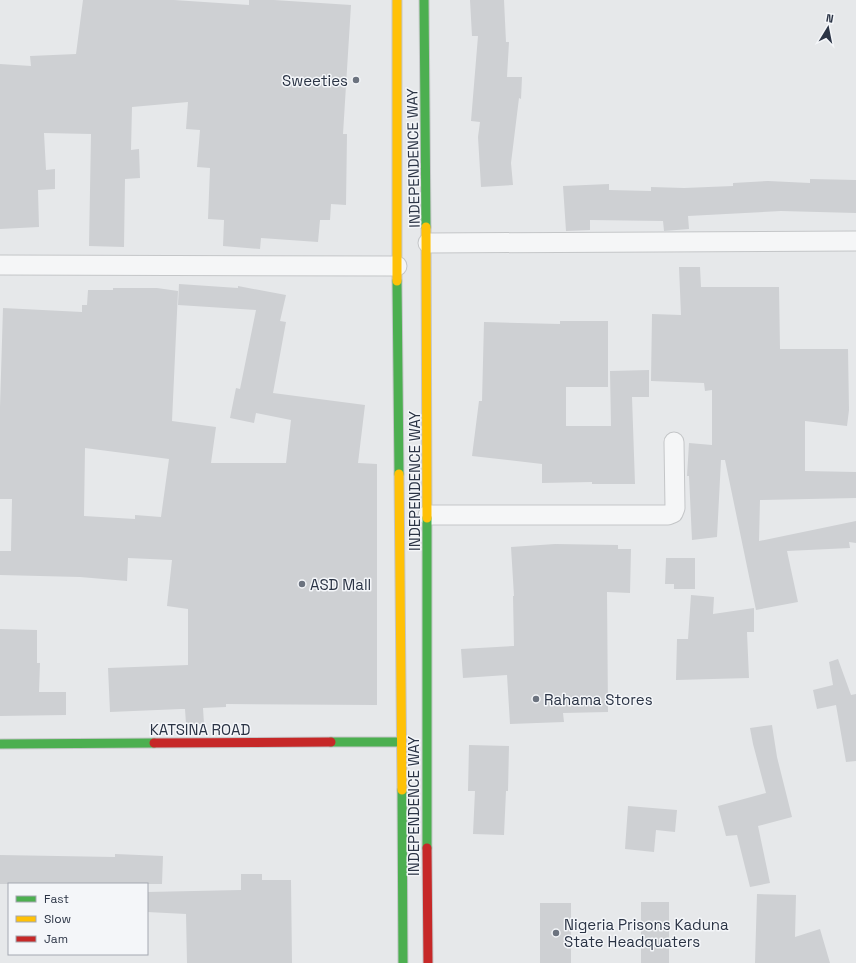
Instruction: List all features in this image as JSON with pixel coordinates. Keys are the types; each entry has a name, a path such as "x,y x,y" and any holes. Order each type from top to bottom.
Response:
{"main road":[{"name":"INDEPENDENCE WAY","path":"397,0 400,742 404,963"},
{"name":"INDEPENDENCE WAY","path":"424,0 428,243 426,731 428,963"},
{"name":"KATSINA ROAD","path":"0,744 400,742"}],"street":[{"path":"428,243 856,241"},
{"path":"0,265 397,266"},
{"path":"428,515 673,513 675,508 674,442"}],"building":[{"path":"83,0 174,0 249,5 249,0 274,0 351,5 343,134 347,134 346,205 331,204 330,220 320,220 318,242 261,238 260,249 223,246 224,220 208,219 210,168 197,167 200,130 186,129 188,102 132,107 131,150 139,149 140,178 125,179 124,247 89,246 91,134 44,133 46,170 55,169 55,189 38,190 39,227 0,229 0,64 31,66 30,56 76,54"},
{"path":"470,0 504,0 506,42 509,42 507,77 522,77 521,99 519,98 511,163 513,185 481,187 478,137 480,122 471,121 478,36 472,36"},
{"path":"810,179 856,180 856,213 781,211 688,216 689,229 664,231 663,221 590,220 590,230 566,231 563,186 609,184 609,190 651,191 651,187 684,188 733,186 733,183 768,181 810,183"},
{"path":"679,267 700,267 701,287 779,287 780,349 848,349 849,410 847,426 805,421 805,471 856,472 856,498 760,500 759,541 856,521 856,543 849,542 850,548 787,551 798,602 756,610 725,460 721,460 717,537 692,540 689,476 687,476 689,443 712,445 712,390 705,391 704,383 651,381 652,314 681,315"},
{"path":"179,284 238,288 238,286 286,295 280,321 286,322 273,393 365,405 358,463 377,464 377,705 226,704 226,707 203,708 204,724 186,724 185,709 110,712 108,668 188,665 188,609 167,606 172,560 128,558 127,581 80,577 0,575 0,551 11,551 12,499 0,499 0,407 3,308 82,312 82,305 87,305 88,290 113,290 113,288 157,288 178,291 172,421 216,427 211,463 286,463 291,420 256,413 254,423 230,418 236,388 240,389 256,310 178,305","holes":["85,448 169,459 161,517 135,515 135,519 84,516"]},
{"path":"560,321 608,321 608,387 566,387 566,426 611,426 610,371 649,370 649,397 632,397 635,484 592,484 592,482 542,483 542,464 472,456 479,401 482,401 484,322 560,324"},
{"path":"555,544 618,545 618,549 631,549 630,593 607,592 608,712 563,713 564,722 510,724 507,675 463,678 461,649 514,646 514,596 511,547"},
{"path":"666,558 695,558 695,589 674,589 674,584 665,584"},
{"path":"691,595 714,597 713,614 754,608 754,632 747,632 749,678 676,680 677,639 688,639"},
{"path":"0,629 37,630 37,663 40,663 39,692 66,692 66,715 0,716"},
{"path":"838,659 851,695 856,694 856,761 846,762 836,705 817,709 813,690 833,685 829,662"},
{"path":"772,725 777,757 792,817 758,826 770,883 750,887 737,835 726,836 718,806 766,793 750,728"},
{"path":"469,745 509,746 508,791 506,791 504,835 473,834 475,791 468,791"},
{"path":"628,806 677,810 675,832 656,830 654,852 625,849"},
{"path":"115,854 163,856 162,884 0,884 0,855 115,857"},
{"path":"241,874 262,874 262,880 291,880 292,963 187,963 186,914 148,912 148,892 241,890"},
{"path":"757,894 796,895 795,937 820,929 830,963 755,963"},
{"name":"Nigeria Prisons Kaduna State Headquaters","path":"641,902 669,902 669,963 641,963"},
{"name":"Nigeria Prisons Kaduna State Headquaters","path":"540,903 571,903 571,963 540,963"}],"traffic: fast":[{"path":"424,0 426,227"},
{"path":"397,281 399,474"},
{"path":"427,518 427,848"},
{"path":"331,742 400,742"},
{"path":"0,744 154,743"},
{"path":"402,790 403,963"}],"traffic: slow":[{"path":"397,0 397,281"},
{"path":"426,227 427,518"},
{"path":"399,474 402,790"}],"traffic: jam":[{"path":"154,743 331,742"},
{"path":"427,848 428,963"}],"place":[{"name":"Sweeties","path":"356,80"},
{"name":"ASD Mall","path":"302,584"},
{"name":"Rahama Stores","path":"536,699"},
{"name":"Nigeria Prisons Kaduna State Headquaters","path":"556,933"}]}
